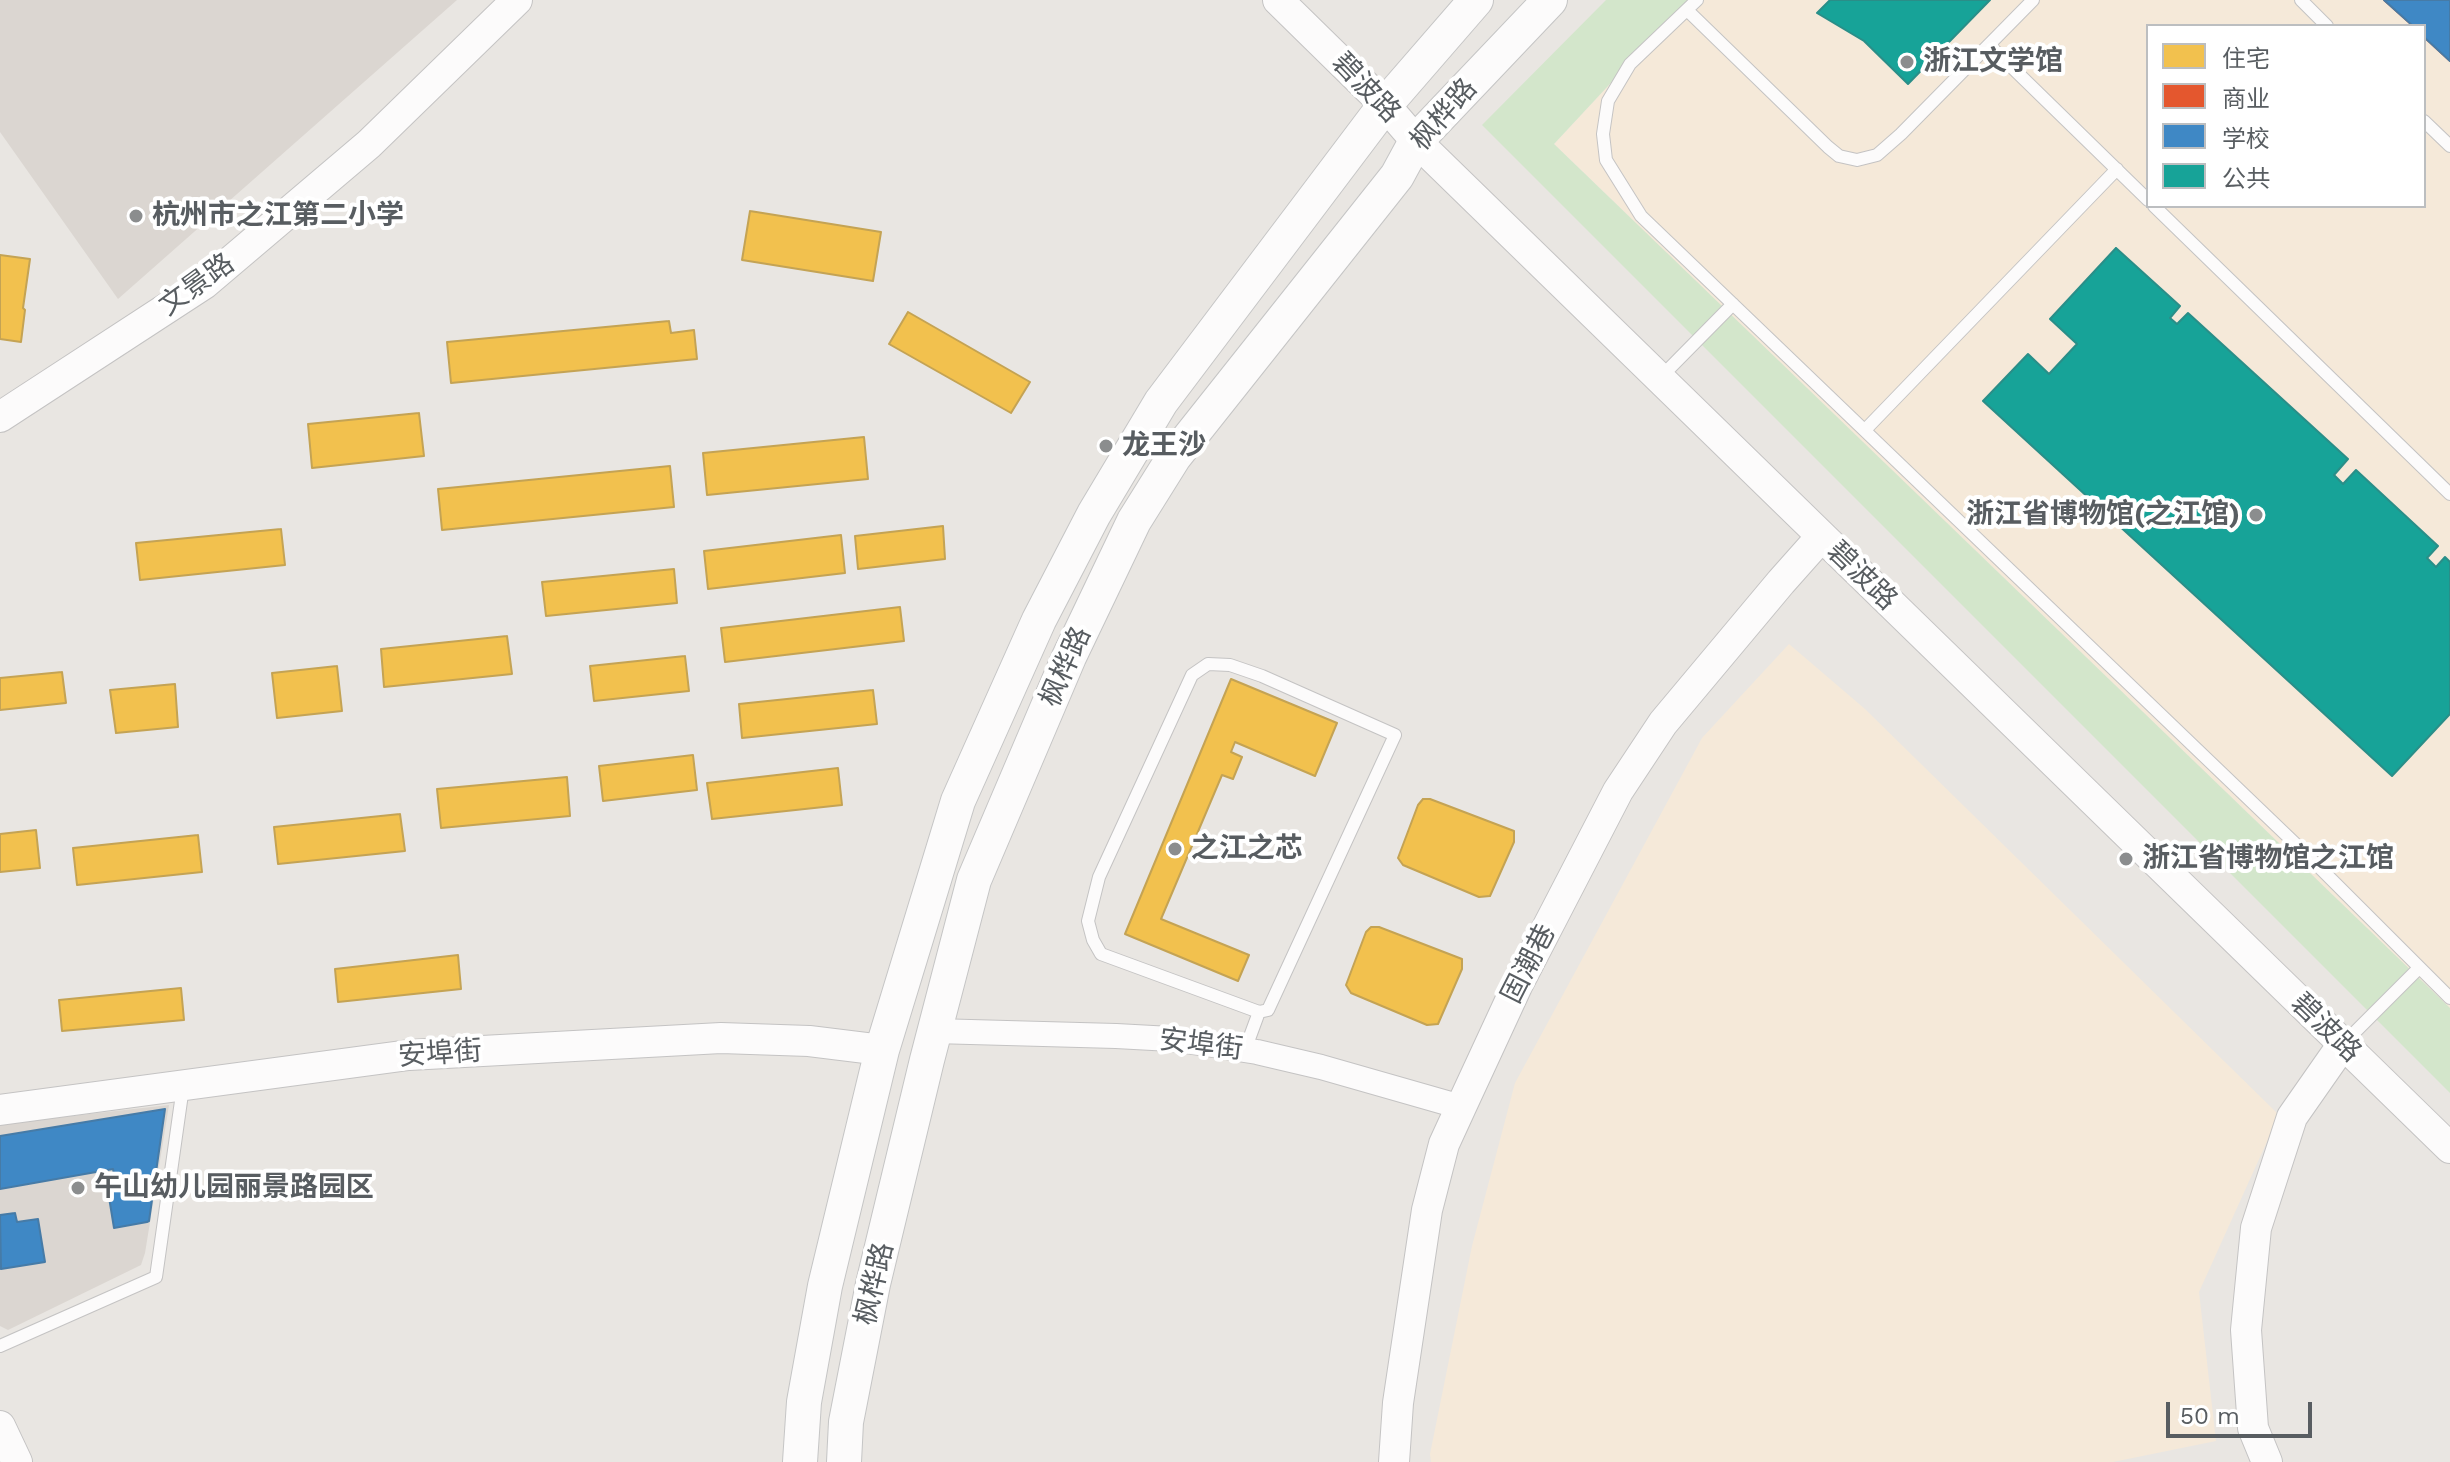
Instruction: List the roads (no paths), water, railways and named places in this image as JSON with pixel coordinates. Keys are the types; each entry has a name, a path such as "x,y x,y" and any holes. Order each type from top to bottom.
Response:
{"main road":[{"name":"枫桦路","path":"800,1462 804,1402 825,1286 882,1050 958,801 1039,620 1094,514 1161,402 1385,105 1476,0"},
{"name":"枫桦路","path":"844,1462 846,1422 873,1284 974,880 1069,657 1134,521 1174,457 1397,176 1416,141 1550,0"}],"street":[{"name":"文景路","path":"0,417 204,284 369,144 517,0"},
{"name":"碧波路","path":"1278,0 1385,105 1416,141 2450,1148"},
{"name":"固潮巷","path":"1394,1462 1402,1378 1427,1210 1444,1144 1461,1107 1517,986 1618,791 1663,723 1821,537"},
{"name":"安埠街","path":"934,1031 1171,1039 1245,1050 1321,1067 1461,1107"},
{"name":"安埠街","path":"0,1110 409,1055 721,1038 809,1041 882,1050"},
{"path":"2267,1462 2253,1428 2246,1330 2256,1228 2292,1117 2343,1044"},
{"path":"0,1426 17,1462"}],"lane":[{"path":"1697,0 1630,64 1608,101 1603,134 1606,160 1641,216 2305,853 2450,998"},
{"path":"1687,10 1828,147 1839,156 1857,160 1877,155 2033,0"},
{"path":"2301,0 2325,24"},
{"path":"1989,45 2146,198"},
{"path":"2426,123 2450,146"},
{"path":"1865,430 2117,169"},
{"path":"2156,208 2450,494"},
{"path":"1659,379 1733,304"},
{"path":"1208,664 1230,665 1262,676 1395,735 1268,1010 1259,1012 1101,954 1088,921 1099,877 1192,675 1208,664"},
{"path":"2343,1044 2419,968"},
{"path":"1245,1050 1259,1012"},
{"path":"0,1346 156,1277 183,1087"}],"place":[{"name":"浙江文学馆","path":"1907,62"},
{"name":"杭州市之江第二小学","path":"136,216"},
{"name":"龙王沙","path":"1106,446"},
{"name":"浙江省博物馆(之江馆)","path":"2256,515"},
{"name":"之江之芯","path":"1175,849"},
{"name":"浙江省博物馆之江馆","path":"2126,859"},
{"name":"午山幼儿园丽景路园区","path":"78,1188"}]}
